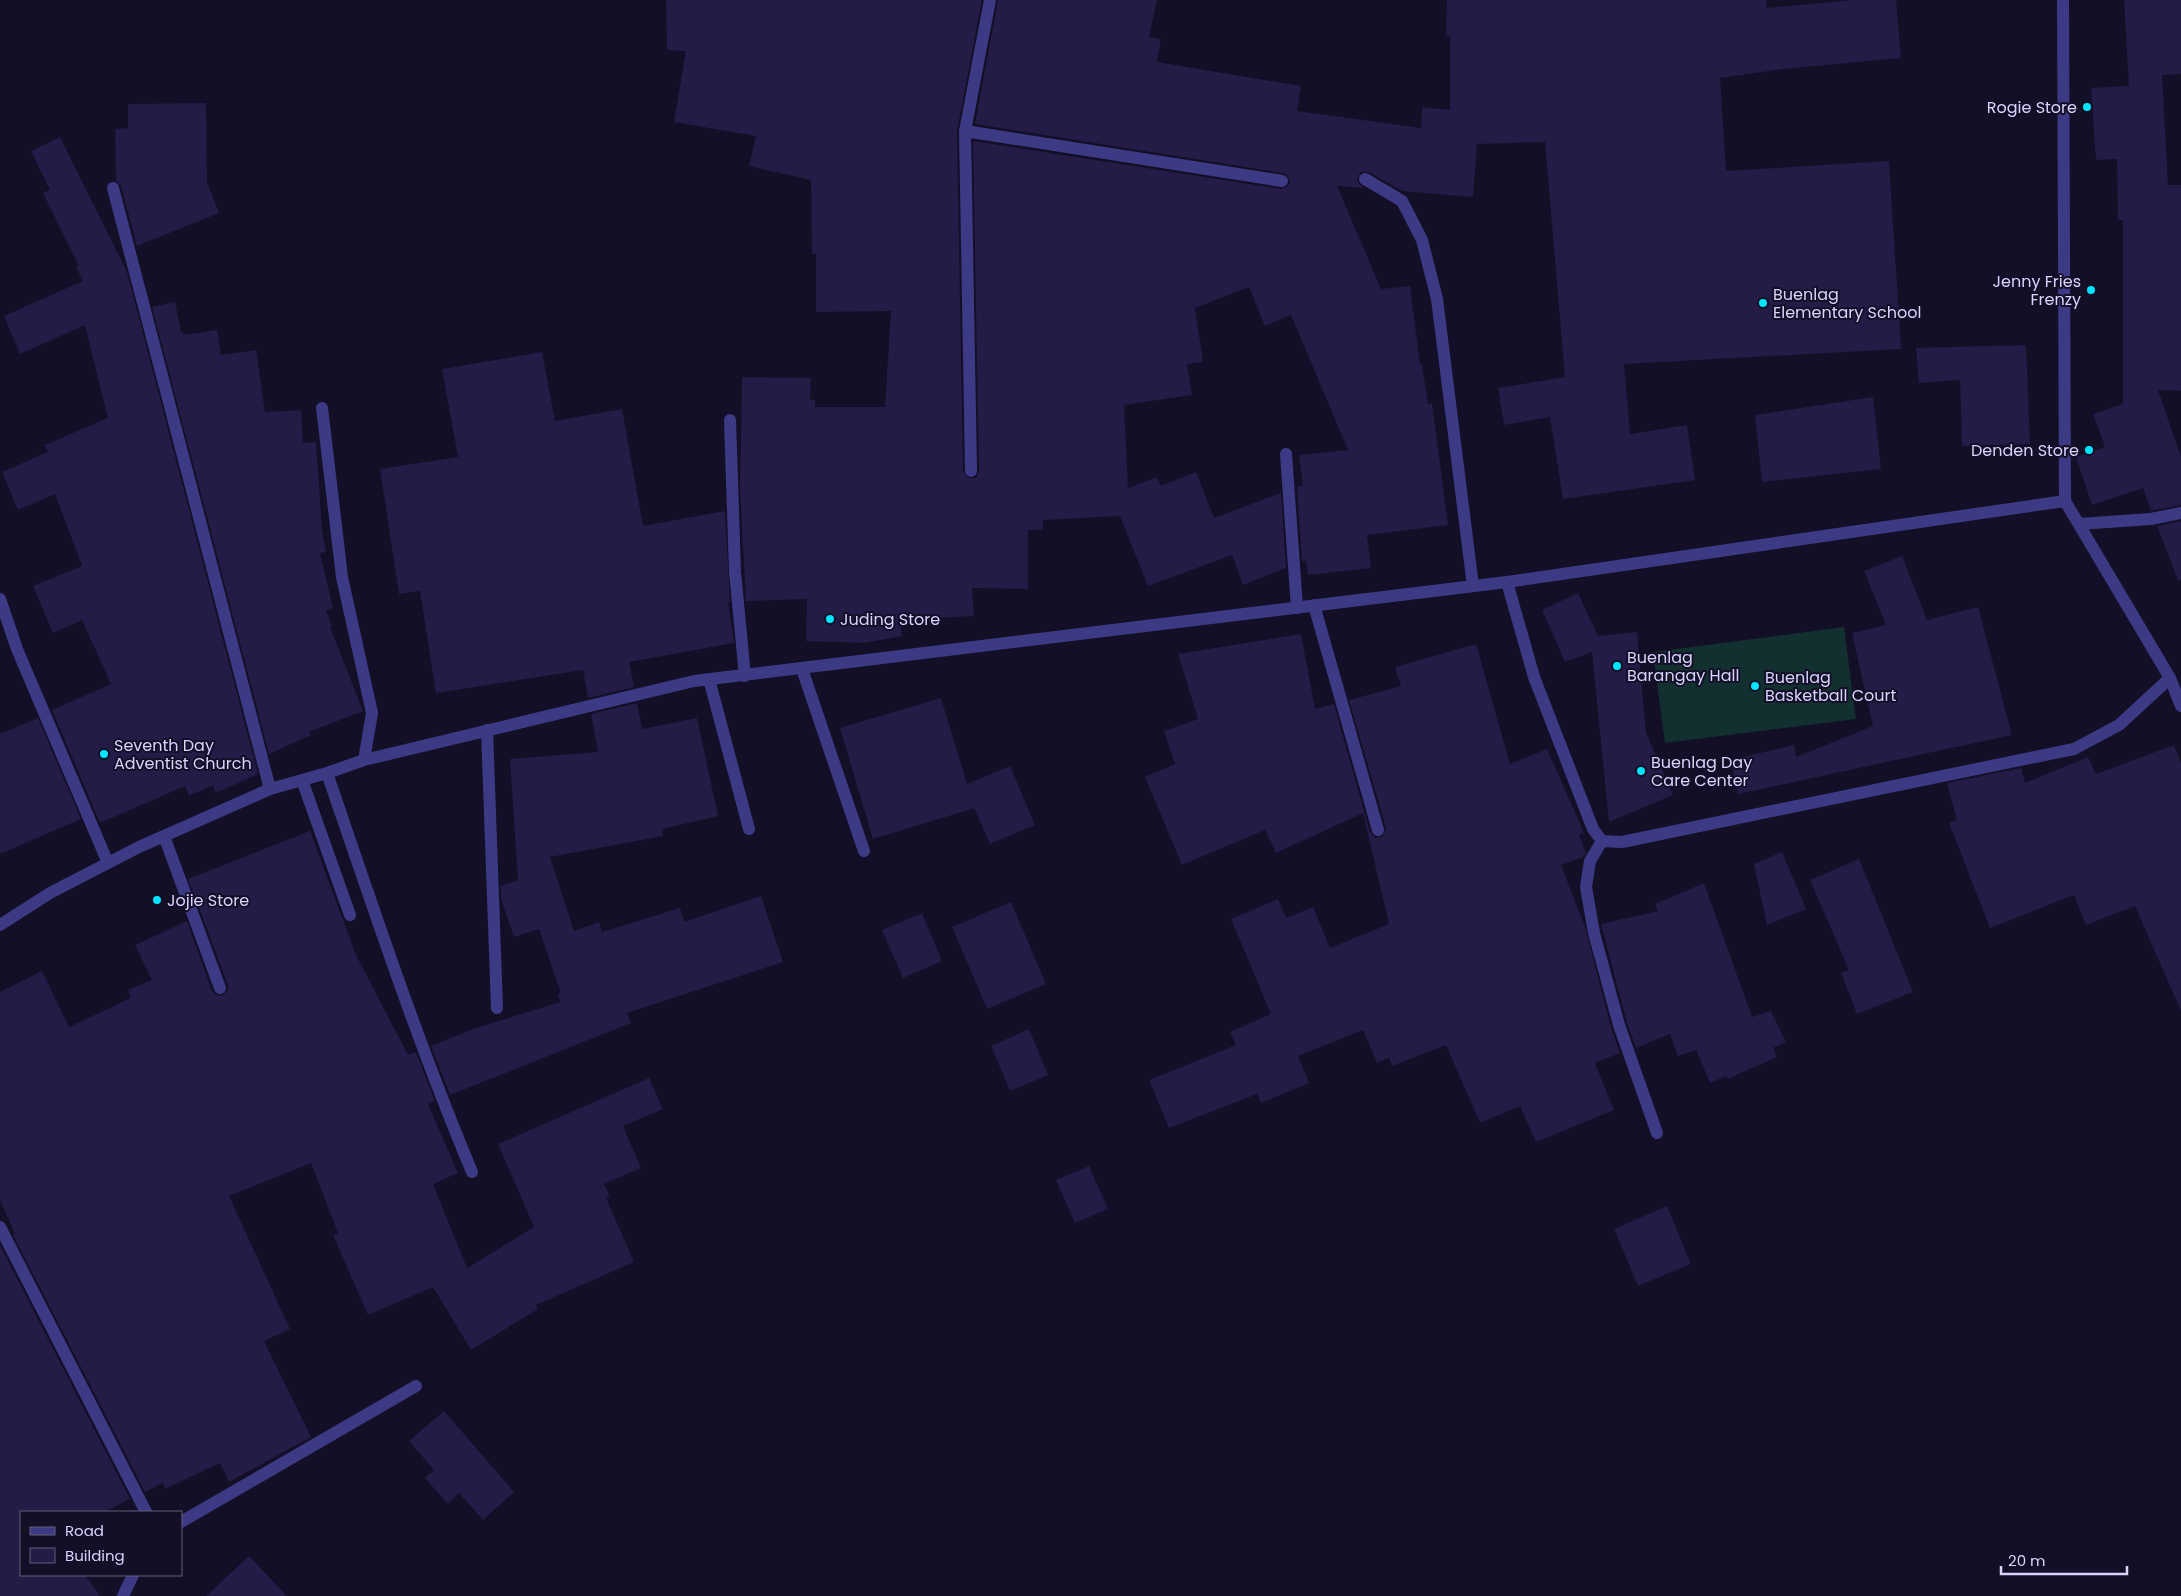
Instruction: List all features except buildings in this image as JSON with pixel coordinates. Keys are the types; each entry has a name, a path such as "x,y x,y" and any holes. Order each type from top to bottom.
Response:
{"street":[{"path":"971,471 965,131 990,0"},
{"path":"2063,0 2065,501 2170,678 2181,706"},
{"path":"965,131 1282,181"},
{"path":"1365,179 1402,201 1422,240 1437,299 1473,586"},
{"path":"112,188 270,789"},
{"path":"322,408 342,577 372,713 364,760"},
{"path":"730,420 735,572 745,676"},
{"path":"1286,454 1297,608"},
{"path":"0,925 50,893 108,863 270,789 327,773 364,760 694,681 1507,582 2065,501"},
{"path":"2079,524 2152,519 2181,513"},
{"path":"1507,582 1534,677 1593,829 1602,840 1622,842 2074,749 2119,725 2170,678"},
{"path":"0,599 17,649 108,863"},
{"path":"1314,605 1378,830"},
{"path":"802,669 864,851"},
{"path":"709,679 749,828"},
{"path":"488,730 497,1008"},
{"path":"327,773 417,1032 472,1172"},
{"path":"302,780 350,915"},
{"path":"164,836 220,988"},
{"path":"1602,840 1590,861 1586,887 1592,924 1619,1025 1657,1133"},
{"path":"0,1227 145,1511"},
{"path":"182,1521 416,1386"},
{"path":"123,1596 133,1576"}],"green space":[{"name":"Buenlag Basketball Court","path":"1844,627 1856,719 1665,743 1653,652"}],"place":[{"name":"Rogie Store","path":"2087,107"},
{"name":"Jenny Fries Frenzy","path":"2091,290"},
{"name":"Buenlag Elementary School","path":"1763,303"},
{"name":"Denden Store","path":"2089,450"},
{"name":"Juding Store","path":"830,619"},
{"name":"Buenlag Barangay Hall","path":"1617,666"},
{"name":"Buenlag Basketball Court","path":"1755,686"},
{"name":"Seventh Day Adventist Church","path":"104,754"},
{"name":"Buenlag Day Care Center","path":"1641,771"},
{"name":"Jojie Store","path":"157,900"}]}
